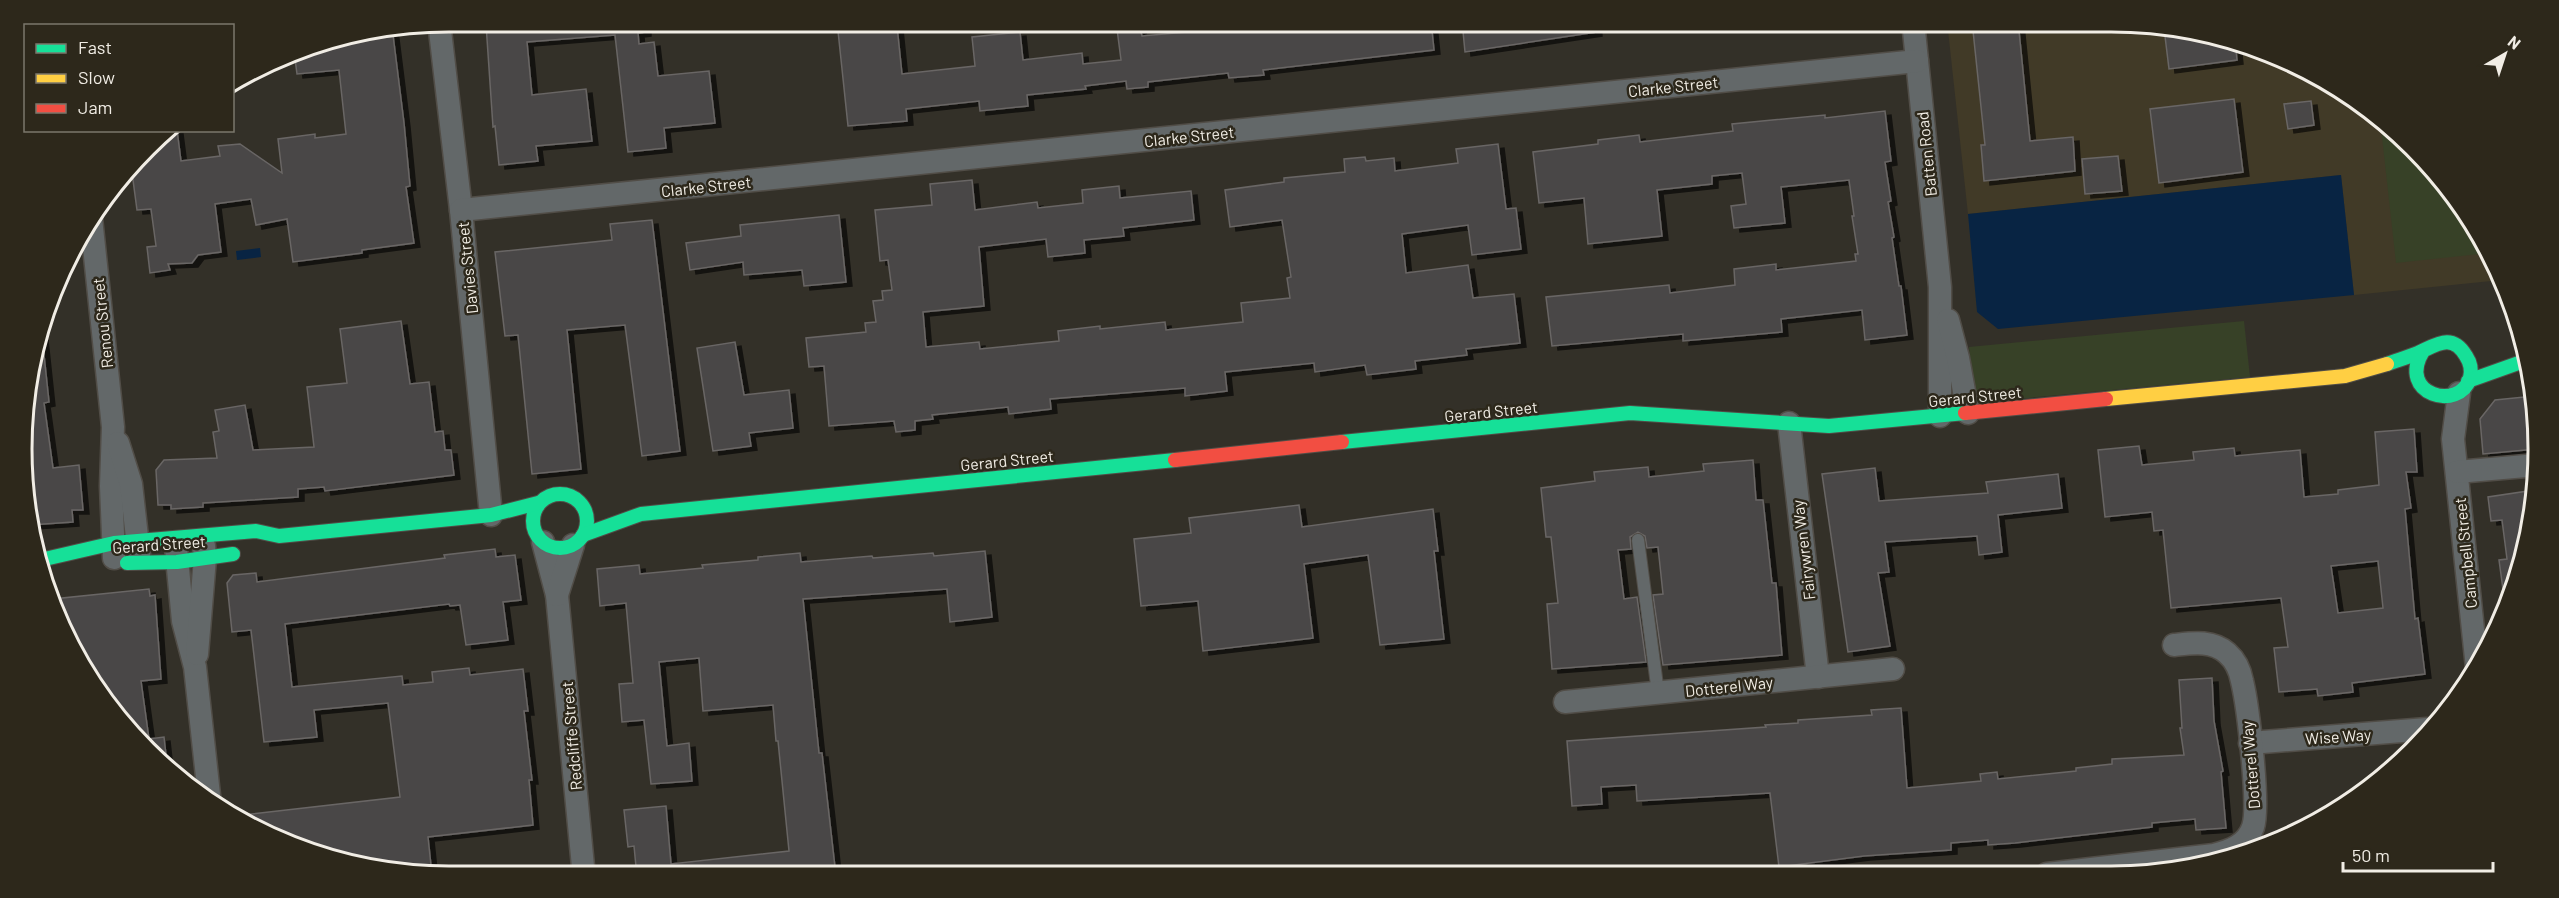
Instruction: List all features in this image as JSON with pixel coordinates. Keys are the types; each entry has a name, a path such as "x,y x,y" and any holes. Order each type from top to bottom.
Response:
{"street":[{"name":"Davies Street","path":"440,32 492,515"},
{"name":"Batten Road","path":"1914,32 1940,287 1940,416"},
{"name":"Clarke Street","path":"461,210 1917,62"},
{"name":"Renou Street","path":"92,232 113,427 111,558"},
{"name":"Batten Road","path":"1940,287 1958,358 1968,413"},
{"path":"2428,390 2415,375 2416,363 2429,346 2447,342 2473,355 2463,387"},
{"name":"Gerard Street","path":"2345,376 2423,351"},
{"path":"2498,355 2516,355"},
{"path":"2404,382 2452,396 2463,387 2518,364"},
{"name":"Gerard Street","path":"578,540 641,514 1630,413 1829,426 2345,376 2380,380"},
{"name":"Campbell Street","path":"2463,387 2453,439 2482,638"},
{"name":"Campbell Street","path":"2428,390 2453,439"},
{"name":"Fairywren Way","path":"1789,423 1818,677"},
{"name":"Renou Street","path":"113,427 131,484 138,551"},
{"path":"2457,472 2527,466"},
{"path":"578,500 587,517 578,540 558,548 538,537 532,516 538,503 545,497 562,493 599,505"},
{"name":"Gerard Street","path":"111,558 138,551 177,562 204,547 256,531 279,536 492,515 538,503"},
{"name":"Gerard Street","path":"620,509 641,514"},
{"name":"Gerard Street","path":"492,515 538,537"},
{"name":"Gerard Street","path":"263,545 279,536"},
{"name":"Redcliffe Street","path":"538,537 557,595 583,866"},
{"name":"Gerard Street","path":"48,562 111,558 175,538 204,547 245,552"},
{"path":"175,538 183,621 195,667 208,790"},
{"name":"Redcliffe Street","path":"557,595 578,540"},
{"path":"195,667 204,547"},
{"name":"Gerard Street","path":"48,563 78,564"},
{"name":"Dotterel Way","path":"2174,645 2202,643 2216,645 2237,665 2242,679 2256,812 2253,828 2244,842 2238,846"},
{"name":"Dotterel Way","path":"1565,702 1893,669"},
{"name":"Wise Way","path":"2250,742 2419,730"},
{"name":"Dotterel Way","path":"2117,866 2195,857"}],"lane":[{"path":"1638,540 1658,693"}],"shaded area":[{"path":"1948,32 2137,32 2164,35 2218,46 2270,63 2319,87 2364,118 2405,154 2441,195 2472,240 2492,281 2354,295 2341,175 1968,214"}],"green space":[{"path":"2381,132 2424,174 2441,195 2479,254 2396,263"},
{"path":"2244,321 2250,377 1975,403 1969,347"}],"water":[{"path":"2341,175 2354,295 1998,329 1977,312 1968,214"},
{"path":"260,248 261,257 237,260 236,251"}],"building":[{"path":"487,32 645,32 638,33 639,44 654,42 658,76 709,71 715,123 664,128 666,148 628,152 615,35 527,42 532,95 586,89 592,141 536,146 538,161 499,165 495,126 493,127"},
{"path":"838,32 898,32 902,74 975,66 972,37 1020,32 1023,60 1082,53 1083,64 1121,60 1117,32 1141,32 1142,36 1187,32 1432,32 1434,50 1263,70 1264,75 1229,78 1228,73 1148,82 1148,87 1127,89 1126,81 1085,86 1086,89 1027,95 1028,106 980,111 979,101 906,109 907,121 848,126"},
{"path":"1463,32 1596,32 1465,52"},
{"path":"1973,32 2019,32 2030,141 2073,137 2075,171 1984,181 1981,145 1985,145"},
{"path":"393,35 410,186 406,187 414,243 362,250 362,253 293,262 287,219 256,225 251,199 215,204 221,252 198,255 192,263 168,264 170,270 150,273 147,247 156,246 151,209 137,210 133,177 177,132 181,161 220,156 218,146 240,144 282,173 278,139 315,134 315,138 346,134 339,70 297,74 295,61 341,46"},
{"path":"2165,35 2236,52 2237,60 2169,69"},
{"path":"2234,99 2243,172 2159,183 2150,109"},
{"path":"2311,101 2314,125 2288,129 2284,104"},
{"path":"1885,111 1891,161 1885,162 1891,201 1888,202 1907,335 1865,340 1862,310 1781,319 1782,332 1683,341 1683,334 1552,346 1546,297 1669,285 1670,293 1735,285 1734,269 1776,264 1776,270 1856,261 1855,254 1858,254 1849,180 1781,187 1785,223 1734,228 1731,206 1746,204 1742,173 1712,176 1712,184 1657,190 1662,236 1588,244 1584,198 1539,203 1533,152 1598,144 1598,140 1639,135 1640,142 1733,131 1732,124 1825,115 1825,118"},
{"path":"1498,144 1506,209 1516,208 1521,249 1472,255 1468,225 1402,234 1406,273 1468,265 1473,298 1514,294 1520,343 1466,349 1467,355 1415,361 1416,369 1367,375 1365,365 1315,372 1314,363 1225,372 1227,391 1185,396 1185,388 1050,399 1051,409 1009,414 1008,407 932,415 933,419 915,421 915,430 896,432 894,421 829,426 824,366 809,367 806,338 866,332 865,323 876,322 873,301 883,300 882,291 892,290 888,260 880,261 875,210 932,205 930,184 972,180 975,210 1037,202 1038,208 1083,203 1082,190 1119,186 1120,198 1191,191 1194,220 1123,228 1124,236 1084,240 1085,253 1048,257 1046,239 979,247 984,306 923,312 926,347 979,342 980,349 1059,341 1058,331 1100,326 1100,329 1165,322 1166,330 1243,322 1241,303 1290,298 1287,278 1291,277 1282,220 1230,227 1225,190 1284,182 1284,178 1345,172 1344,159 1365,157 1366,161 1394,158 1395,171 1458,163 1456,149"},
{"path":"2118,156 2122,191 2085,194 2082,159"},
{"path":"839,215 846,282 804,286 802,270 744,275 743,262 690,270 686,243 741,236 740,225"},
{"path":"652,220 680,451 642,456 625,325 567,330 581,469 532,474 518,335 505,336 495,252 612,240 610,224"},
{"path":"401,321 410,384 429,382 435,432 443,431 445,450 451,450 454,475 325,491 324,487 298,489 298,497 203,503 203,507 171,509 171,505 158,505 156,470 164,460 217,458 213,432 219,431 215,410 245,405 253,450 314,447 307,387 347,383 340,329"},
{"path":"735,342 744,395 789,390 793,428 749,433 751,446 713,451 697,348"},
{"path":"44,352 49,402 44,403 53,468 79,465 83,510 72,510 73,522 39,524 35,503 32,476 32,422"},
{"path":"2524,397 2528,450 2483,454 2480,419 2495,400"},
{"path":"2414,429 2417,472 2406,472 2411,508 2405,509 2415,619 2418,618 2425,674 2352,683 2353,692 2318,696 2317,689 2279,692 2274,648 2288,647 2281,598 2171,608 2163,530 2154,531 2152,512 2105,517 2098,450 2139,446 2142,465 2194,460 2193,452 2234,448 2235,456 2300,450 2304,497 2338,494 2338,490 2379,485 2375,432","holes":["2378,561 2383,608 2338,613 2331,566"]},
{"path":"1753,460 1756,500 1763,500 1772,583 1776,583 1782,655 1663,665 1653,595 1663,594 1658,547 1647,548 1645,536 1638,532 1630,537 1631,549 1618,550 1624,599 1637,597 1646,662 1552,669 1547,604 1558,603 1551,537 1546,537 1541,488 1595,481 1594,472 1648,467 1649,477 1704,471 1703,464"},
{"path":"1875,468 1879,501 1988,493 1986,482 2058,474 2062,508 1998,515 2002,552 1979,555 1977,536 1885,542 1889,572 1878,573 1890,646 1848,652 1822,474"},
{"path":"2525,491 2513,557 2503,589 2499,560 2507,559 2502,520 2491,521 2488,497"},
{"path":"1299,505 1302,527 1433,509 1438,551 1434,551 1444,639 1380,645 1368,555 1304,564 1313,638 1203,651 1198,601 1141,606 1134,539 1191,533 1189,518"},
{"path":"495,549 496,557 515,555 521,600 503,602 508,640 466,645 460,605 450,606 449,604 285,624 292,687 402,676 403,685 433,682 432,672 469,668 470,675 523,669 528,711 524,711 532,780 529,780 533,825 428,837 431,866 422,866 341,852 289,835 247,815 400,797 388,703 314,710 317,737 264,742 251,630 232,632 227,583 233,575 256,573 257,582 445,558 444,555"},
{"path":"985,551 992,617 950,622 947,589 803,599 819,753 822,753 835,866 636,866 634,846 628,847 624,810 666,806 671,864 789,851 778,741 776,741 773,705 703,711 699,658 659,662 667,746 689,743 692,781 651,784 644,720 622,722 619,684 633,683 626,603 600,606 597,569 639,565 640,574 703,568 702,565 758,560 758,557 800,553 801,562 933,553 934,556"},
{"path":"149,589 150,596 155,595 161,679 141,681 149,739 118,703 87,658 59,598"},
{"path":"2212,678 2214,721 2223,771 2221,772 2226,828 2196,830 2195,819 2152,823 2152,827 2015,843 1988,845 1988,840 1951,843 1951,850 1864,856 1779,866 1770,793 1637,801 1636,785 1601,787 1602,804 1572,806 1567,741 1766,727 1765,725 1798,723 1798,720 1872,715 1871,710 1901,708 1907,788 1981,781 1980,774 1997,772 1998,779 2076,771 2076,768 2112,764 2112,759 2184,755 2180,728 2182,728 2179,680"},
{"path":"164,737 166,755 154,744 149,739"}],"traffic: fast":[{"path":"2387,364 2437,344 2449,342 2461,349 2470,363 2470,378 2464,388 2455,394 2444,396 2433,394 2423,388 2418,379 2417,366 2423,351"},
{"path":"2468,381 2518,363"},
{"path":"1342,442 1630,413 1829,426 1965,413"},
{"path":"583,535 641,514 1175,460"},
{"path":"555,494 565,494 575,498 583,506 587,521 583,536 575,544 565,548 555,548 545,544 537,536 533,526 533,516 537,506 545,498 555,494"},
{"path":"46,559 114,543 256,531 279,536 491,515 538,503"},
{"path":"127,563 177,562 233,554"}],"traffic: slow":[{"path":"2106,399 2345,376 2387,364"}],"traffic: jam":[{"path":"1965,413 2106,399"},
{"path":"1175,460 1342,442"}]}
